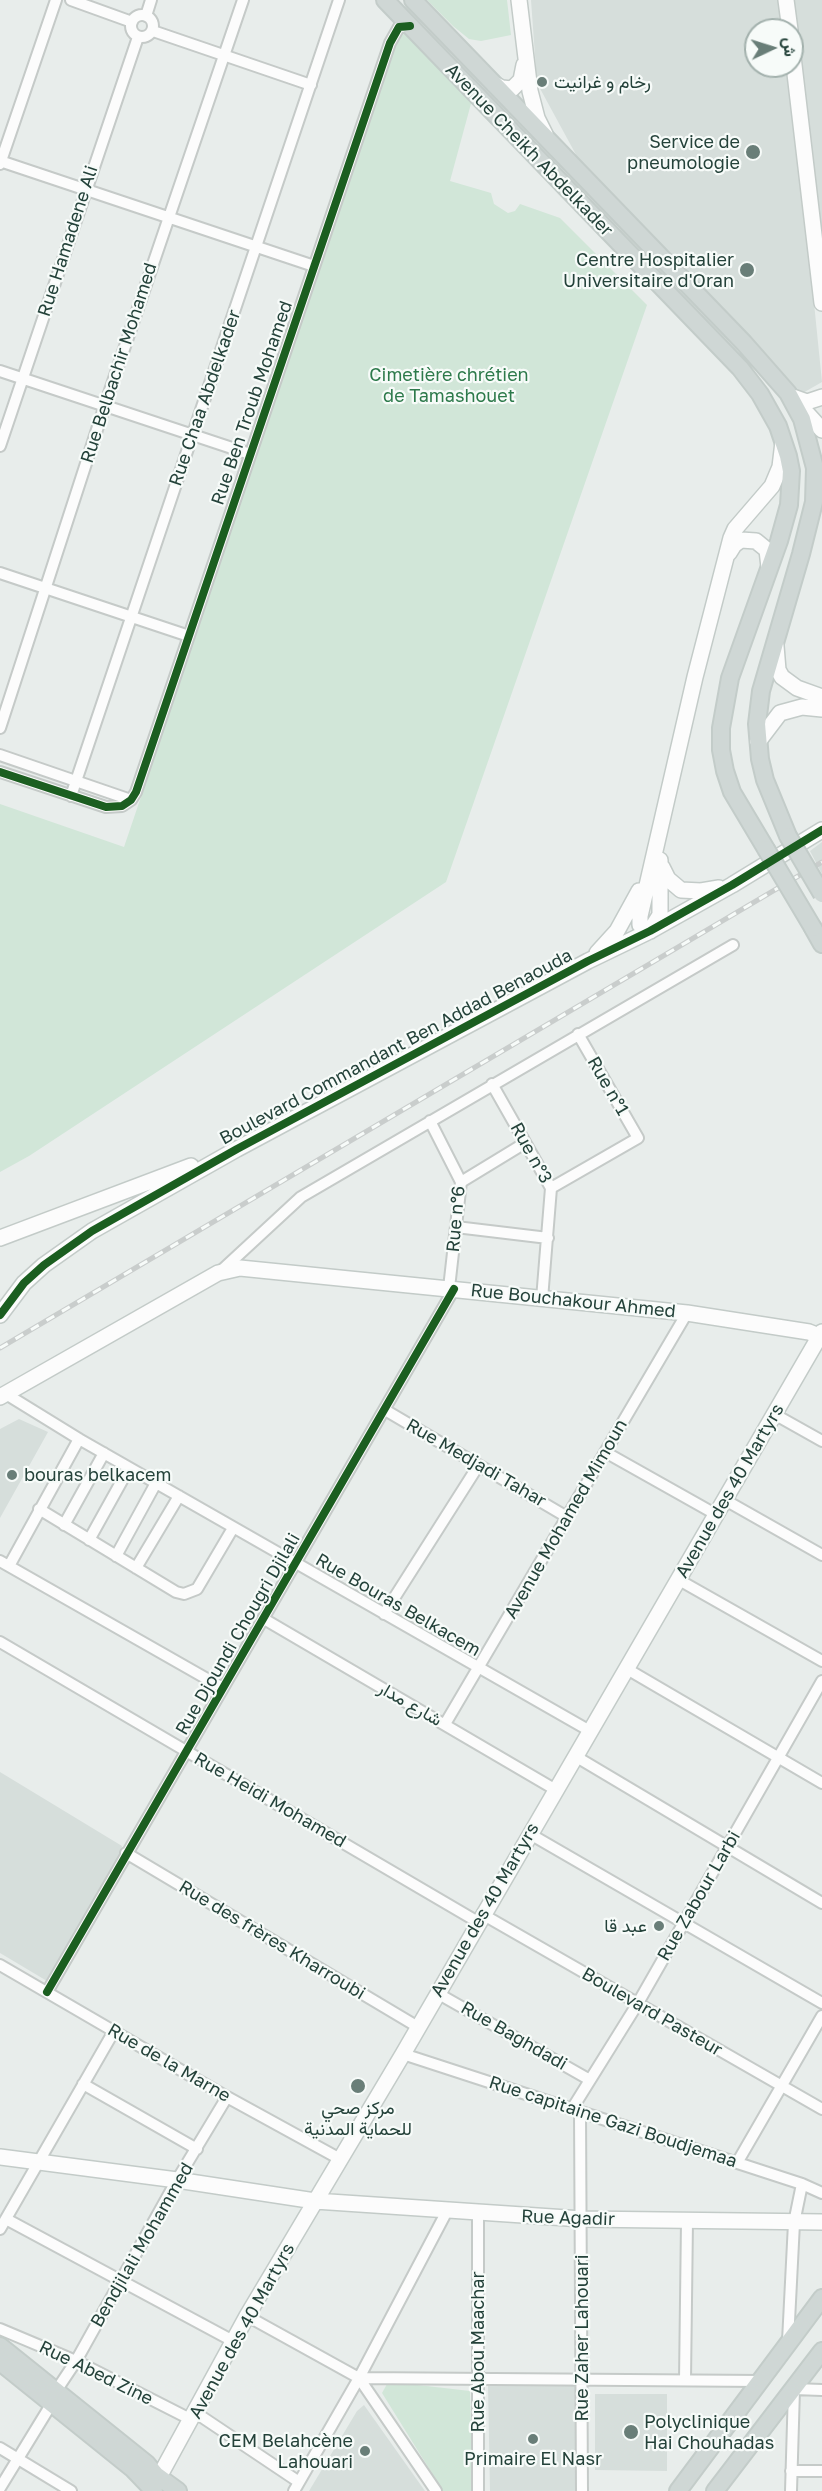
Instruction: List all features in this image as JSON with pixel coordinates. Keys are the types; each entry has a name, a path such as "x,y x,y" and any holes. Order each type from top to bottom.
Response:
{"main road":[{"name":"Avenue Cheikh Abdelkader","path":"386,0 740,368 771,412 788,456 791,490 785,520 730,678 721,728 725,771 732,792 822,944"},
{"name":"Avenue Cheikh Abdelkader","path":"413,0 736,335 788,393 807,432 815,468 809,523 776,633 758,709 758,742 770,794 788,836 822,894"},
{"path":"525,145 544,136"},
{"path":"678,2491 822,2298"},
{"path":"0,2346 54,2397"},
{"path":"715,2491 822,2351"},
{"path":"0,2362 54,2397 147,2464 155,2487 178,2491"}],"street":[{"path":"56,0 0,162 314,266"},
{"path":"71,0 132,22"},
{"path":"146,16 151,0"},
{"name":"Rue Belbachir Mohamed","path":"0,728 105,405 243,0"},
{"name":"Rue Chaa Abdelkader","path":"71,796 339,0"},
{"path":"519,0 533,107 544,136"},
{"path":"786,0 788,18"},
{"path":"137,16 146,16 153,22 153,31 146,37 138,37 132,31 132,22 137,16"},
{"name":"Rue Ben Troub Mohamed","path":"131,800 136,792 390,43 399,27 410,26"},
{"path":"153,31 311,84"},
{"name":"Rue Hamadene Ali","path":"0,446 138,37"},
{"path":"493,83 507,90 517,86 521,81 525,59"},
{"path":"796,78 822,303"},
{"path":"0,371 250,454"},
{"path":"788,393 807,402 822,397"},
{"path":"788,393 822,430"},
{"path":"658,841 662,908 658,921 650,931 642,928 640,916 695,677 735,529 765,496 776,477 783,439"},
{"path":"728,556 734,545 741,540 756,541 767,550 769,567"},
{"path":"0,573 189,636"},
{"path":"776,633 776,662 782,677 797,688 822,697"},
{"path":"758,742 780,712 802,707 822,709"},
{"path":"0,755 131,800"},
{"path":"0,772 106,807 122,806 131,800"},
{"name":"Boulevard Commandant Ben Addad Benaouda","path":"1,1314 24,1283 63,1250 92,1230 237,1149 588,961 650,931 732,885 822,830"},
{"path":"588,961 607,944 626,917 642,885 658,841"},
{"path":"660,860 668,879 681,890 701,891 732,885"},
{"path":"3,1395 219,1273 301,1197 733,945"},
{"name":"Rue n°1","path":"551,1188 638,1138 579,1034"},
{"name":"Rue n°3","path":"492,1084 551,1188 542,1299"},
{"name":"Rue n°6","path":"430,1121 461,1182 452,1289"},
{"path":"461,1182 525,1143"},
{"path":"0,1238 237,1149"},
{"path":"456,1227 548,1238"},
{"name":"Rue Bouchakour Ahmed","path":"219,1273 240,1268 687,1313 821,1335"},
{"name":"Rue Djoundi Chougri Djilali","path":"47,1992 126,1853 188,1752 452,1289"},
{"name":"Avenue Mohamed Mimoun","path":"445,1724 687,1313"},
{"name":"Avenue des 40 Martyrs","path":"155,2487 247,2316 403,2054 821,1335"},
{"name":"Rue Bouras Belkacem","path":"3,1395 590,1731"},
{"name":"Rue Medjadi Tahar","path":"385,1410 567,1517"},
{"path":"774,1414 822,1441"},
{"path":"79,1439 5,1564 224,1688"},
{"path":"605,1452 717,1515"},
{"path":"64,1525 104,1453"},
{"path":"384,1614 478,1466"},
{"path":"89,1540 129,1468"},
{"path":"116,1556 156,1483"},
{"path":"136,1568 179,1496"},
{"path":"725,1500 822,1555"},
{"path":"39,1509 176,1592 189,1594 197,1589 233,1528"},
{"path":"679,1580 822,1661"},
{"name":"شارع مدار","path":"264,1619 555,1790"},
{"name":"Rue Heidi Mohamed","path":"0,1642 480,1918"},
{"path":"627,1669 822,1783"},
{"name":"Rue Zabour Larbi","path":"576,2111 590,2080 638,2003 822,1681"},
{"path":"575,1756 822,1903"},
{"path":"530,1834 822,2004"},
{"name":"Rue des frères Kharroubi","path":"126,1853 418,2027"},
{"name":"Boulevard Pasteur","path":"480,1918 638,2003 822,2109"},
{"name":"Rue de la Marne","path":"0,1965 227,2097 340,2159"},
{"name":"Rue Baghdadi","path":"437,1993 590,2080"},
{"path":"737,2163 822,2016"},
{"path":"0,2229 114,2031"},
{"name":"Rue capitaine Gazi Boudjemaa","path":"403,2054 802,2184 822,2193"},
{"path":"83,2084 197,2149"},
{"name":"Bendjilali Mohammed","path":"0,2488 76,2361 177,2180 227,2097"},
{"name":"Rue Zaher Lahouari","path":"576,2111 582,2219 582,2491"},
{"name":"Rue Agadir","path":"0,2157 315,2201 582,2219 822,2222"},
{"path":"788,2344 794,2223 802,2184"},
{"path":"297,2486 359,2378 447,2211"},
{"name":"Rue Abou Maachar","path":"478,2213 478,2491"},
{"path":"6,2219 234,2341"},
{"path":"685,2380 687,2221"},
{"path":"247,2316 359,2378 436,2491"},
{"name":"Rue Abed Zine","path":"0,2329 76,2361 194,2416 297,2486"},
{"path":"359,2378 762,2381"},
{"path":"791,2491 794,2389 822,2390"},
{"path":"0,2448 71,2491"},
{"path":"791,2470 822,2471"}],"shaded area":[{"name":"Centre Hospitalier Universitaire d'Oran","path":"531,0 783,0 785,18 744,18 744,78 791,78 822,382 801,394 580,162 537,83"},
{"path":"794,0 822,0 822,242 803,78 804,18 796,18"},
{"path":"822,842 822,874 810,851"},
{"name":"bouras belkacem","path":"19,1419 48,1432 0,1518 0,1429"},
{"path":"0,1772 122,1846 120,1855 47,1981 0,1953"},
{"name":"Primaire El Nasr","path":"488,2385 577,2386 577,2491 490,2491"},
{"name":"Polyclinique Hai Chouhadas","path":"595,2394 667,2394 667,2471 595,2470"},
{"name":"CEM Belahcène Lahouari","path":"364,2405 425,2491 309,2491 357,2411"}],"green space":[{"path":"427,0 507,0 511,35 481,41 469,39"},
{"name":"Cimetière chrétien de Tamashouet","path":"400,32 406,34 472,100 450,181 491,193 494,204 508,213 515,211 520,204 560,218 647,305 446,882 29,1156 0,1172 0,804 124,847"},
{"path":"387,2384 470,2391 473,2491 443,2491 382,2393"}],"railway":[{"path":"0,1348 822,862"}],"cycle path":[{"path":"0,772 106,807 122,806 131,800 136,792 390,43 399,27 410,26"},
{"path":"0,1315 24,1283 44,1265 92,1231 237,1149 588,961 650,931 732,885 822,830"},
{"path":"47,1992 454,1289"}],"place":[{"name":"رخام و غرانيت","path":"542,82"},
{"name":"Service de pneumologie","path":"753,152"},
{"name":"Centre Hospitalier Universitaire d'Oran","path":"747,270"},
{"name":"bouras belkacem","path":"12,1475"},
{"name":"عبد قا","path":"659,1926"},
{"name":"مركز صحي للحماية المدنية","path":"358,2086"},
{"name":"Polyclinique Hai Chouhadas","path":"631,2432"},
{"name":"Primaire El Nasr","path":"533,2439"},
{"name":"CEM Belahcène Lahouari","path":"365,2451"}]}
